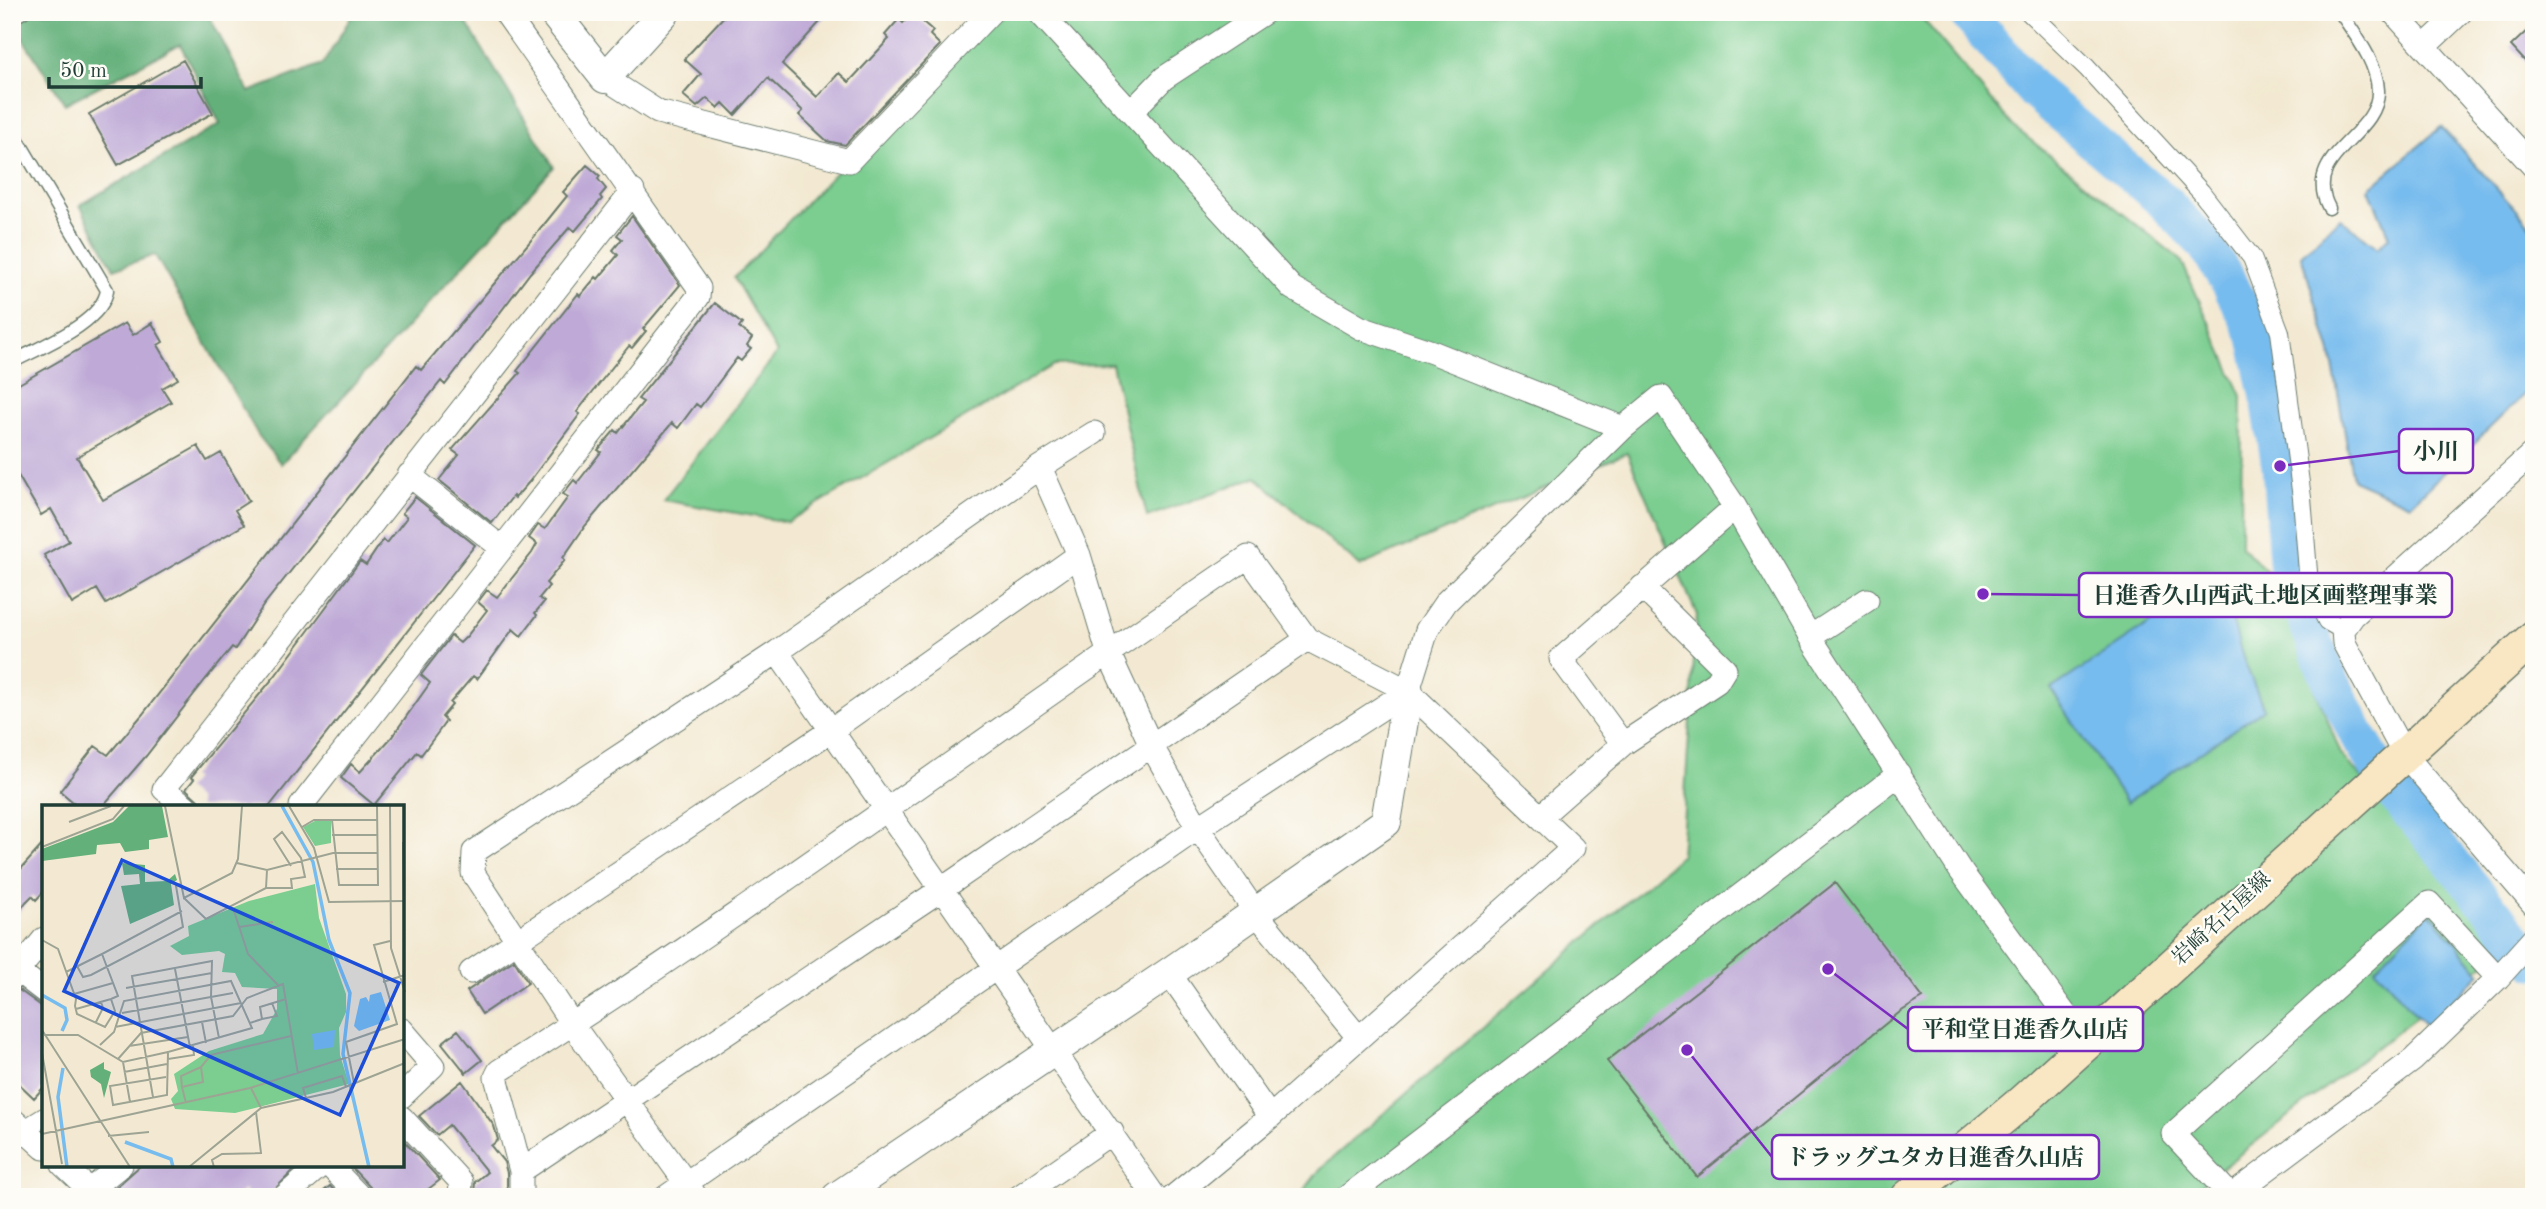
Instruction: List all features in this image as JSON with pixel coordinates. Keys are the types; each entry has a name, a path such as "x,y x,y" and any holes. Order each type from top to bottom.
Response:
{"main road":[{"name":"岩崎名古屋線","path":"1908,1197 2023,1101 2533,638"}],"street":[{"path":"303,805 698,297 699,288 505,12"},
{"path":"553,12 605,78 658,112 849,161 990,12"},
{"path":"605,78 665,12"},
{"path":"1039,12 1292,288 1361,327 1432,352 1623,428"},
{"path":"2029,12 2087,68 2201,192 2252,258 2280,332 2297,459 2309,584 2327,621 2343,630"},
{"path":"2393,12 2534,167"},
{"path":"2425,46 2461,12"},
{"path":"1131,112 1164,78 1257,15"},
{"path":"179,805 157,798 633,191"},
{"path":"837,1197 1169,973 1386,822 1408,691 1427,631 1446,602 1623,428 1661,397 1735,507 1810,637 1960,870 2087,1043"},
{"path":"691,1190 572,1024 519,939 473,873 474,852 777,652 1040,467 1094,433"},
{"path":"2534,452 2353,616 2343,630 2344,643 2398,760 2534,905"},
{"path":"1040,467 1079,555 1108,652 1150,745 1198,828 1256,913 1358,1037"},
{"path":"409,475 502,548"},
{"path":"1623,744 1561,659 1735,507"},
{"path":"471,972 833,729 1079,555"},
{"path":"521,1197 521,1171 496,1077 499,1071 887,811 1108,652 1248,557 1307,639 1408,691 1573,848 1180,1195"},
{"path":"1540,817 1623,744 1717,682 1725,669 1642,587"},
{"path":"1810,637 1867,600"},
{"path":"521,1171 627,1103 1307,639"},
{"path":"777,652 833,729 996,970 1155,1197"},
{"path":"666,1197 691,1190 1198,828 1408,691"},
{"path":"1348,1197 1899,774"},
{"path":"2505,970 2428,903 2173,1134 2230,1197 2413,1060 2505,970 2534,938"},
{"path":"42,941 15,975 42,990"},
{"path":"1169,973 1270,1117"},
{"path":"404,1032 433,1066 404,1094"},
{"path":"18,1124 42,1118"},
{"path":"404,1120 461,1182 460,1197"},
{"path":"18,1124 42,1146"},
{"path":"1019,1197 1112,1132"},
{"path":"64,1167 94,1194 119,1167"},
{"path":"284,1197 319,1167"},
{"path":"331,1167 360,1197"}],"lane":[{"path":"12,18 23,12"},
{"path":"2329,208 2321,194 2324,173 2336,154 2372,112 2379,92 2373,67 2340,12"},
{"path":"12,130 107,290 106,303 95,316 12,362"}],"green space":[{"path":"37,12 207,12 249,92 323,64 354,12 460,12 554,167 281,464 258,435 155,255 114,269 80,205 220,124 180,44 65,104 12,22"},
{"path":"990,12 1917,12 2013,126 2181,260 2242,396 2241,546 2269,573 2341,754 2507,946 2185,1197 1299,1197 1321,1168 1681,855 1697,615 1627,453 1360,566 1256,477 1147,517 1112,364 1054,365 787,522 663,500 777,353 734,278"}],"water":[{"path":"2441,127 2534,230 2534,385 2410,505 2353,480 2331,353 2301,255 2340,218 2378,248 2389,237 2369,189"},
{"path":"2220,577 2243,658 2264,709 2126,803 2051,689"},
{"path":"2430,912 2481,974 2426,1026 2375,968"}],"building":[{"path":"728,12 829,12 782,64 817,97 839,73 849,82 889,39 885,35 899,19 903,23 913,13 933,31 930,35 940,45 845,145 827,141 799,115 803,111 768,78 735,115 723,103 718,108 707,98 697,107 683,95 701,74 684,59"},
{"path":"2534,24 2534,71 2511,46"},
{"path":"183,60 213,113 118,165 89,114"},
{"path":"587,165 600,176 598,179 606,189 600,196 602,199 575,231 570,227 530,273 445,385 441,381 263,606 235,649 232,647 146,756 104,805 77,805 60,791 95,746 108,755 142,715 416,366 421,370 567,196 563,192"},
{"path":"632,216 680,285 643,329 646,331 632,348 629,346 577,412 580,414 529,482 515,498 513,496 492,523 439,480 459,455 452,450 520,373 517,371 578,294 580,296 596,277 598,279 618,255 613,250 622,239 617,235"},
{"path":"715,303 742,324 739,328 752,338 747,346 751,349 741,361 737,358 700,407 696,404 678,428 672,423 585,526 563,558 565,560 546,583 549,586 539,598 544,602 535,613 537,615 521,636 513,629 477,679 473,676 450,703 452,705 442,717 446,721 421,755 417,752 374,805 341,778 351,764 360,772 391,738 430,683 421,675 451,636 460,643 467,636 487,610 478,602 487,590 497,597 532,553 537,544 529,538 538,525 545,529 568,497 563,494 574,480 577,483 601,452 598,450 615,430 618,433 643,402 638,399"},
{"path":"125,323 133,335 152,323 163,342 158,345 178,379 162,388 171,402 77,457 103,500 198,446 207,461 221,453 249,501 235,510 244,525 106,604 97,589 72,604 44,555 69,541 51,509 41,515 12,465 12,388"},
{"path":"415,497 475,545 271,805 199,805 198,800 186,789 194,779 191,777 275,676 360,561 366,565 383,540 387,543 407,517 402,513"},
{"path":"42,845 42,893 36,900 32,896 12,921 12,879"},
{"path":"1835,883 1923,998 1900,1012 1697,1177 1607,1061"},
{"path":"514,960 528,983 482,1014 467,991"},
{"path":"19,990 42,1007 42,1089 34,1098 12,1077 12,992"},
{"path":"458,1030 482,1060 466,1073 442,1043"},
{"path":"462,1081 494,1126 498,1140 491,1146 504,1162 507,1173 507,1193 503,1197 474,1197 475,1182 487,1172 449,1125 437,1135 419,1116"},
{"path":"404,1141 440,1180 422,1194 419,1191 411,1197 374,1197 370,1187 352,1168 404,1167"},
{"path":"139,1167 297,1167 267,1197 249,1197 244,1190 236,1197 120,1197 114,1189"},
{"path":"330,1186 340,1197 317,1197"}],"waterway":[{"path":"1966,12 2035,92 2163,201 2204,243 2229,283 2255,333 2280,466 2288,573 2325,669 2358,736 2391,790 2534,961"}],"place":[{"name":"小川","path":"2280,466"},
{"name":"日進香久山西武土地区画整理事業","path":"1983,594"},
{"name":"平和堂日進香久山店","path":"1828,969"},
{"name":"ドラッグユタカ日進香久山店","path":"1687,1050"}]}
